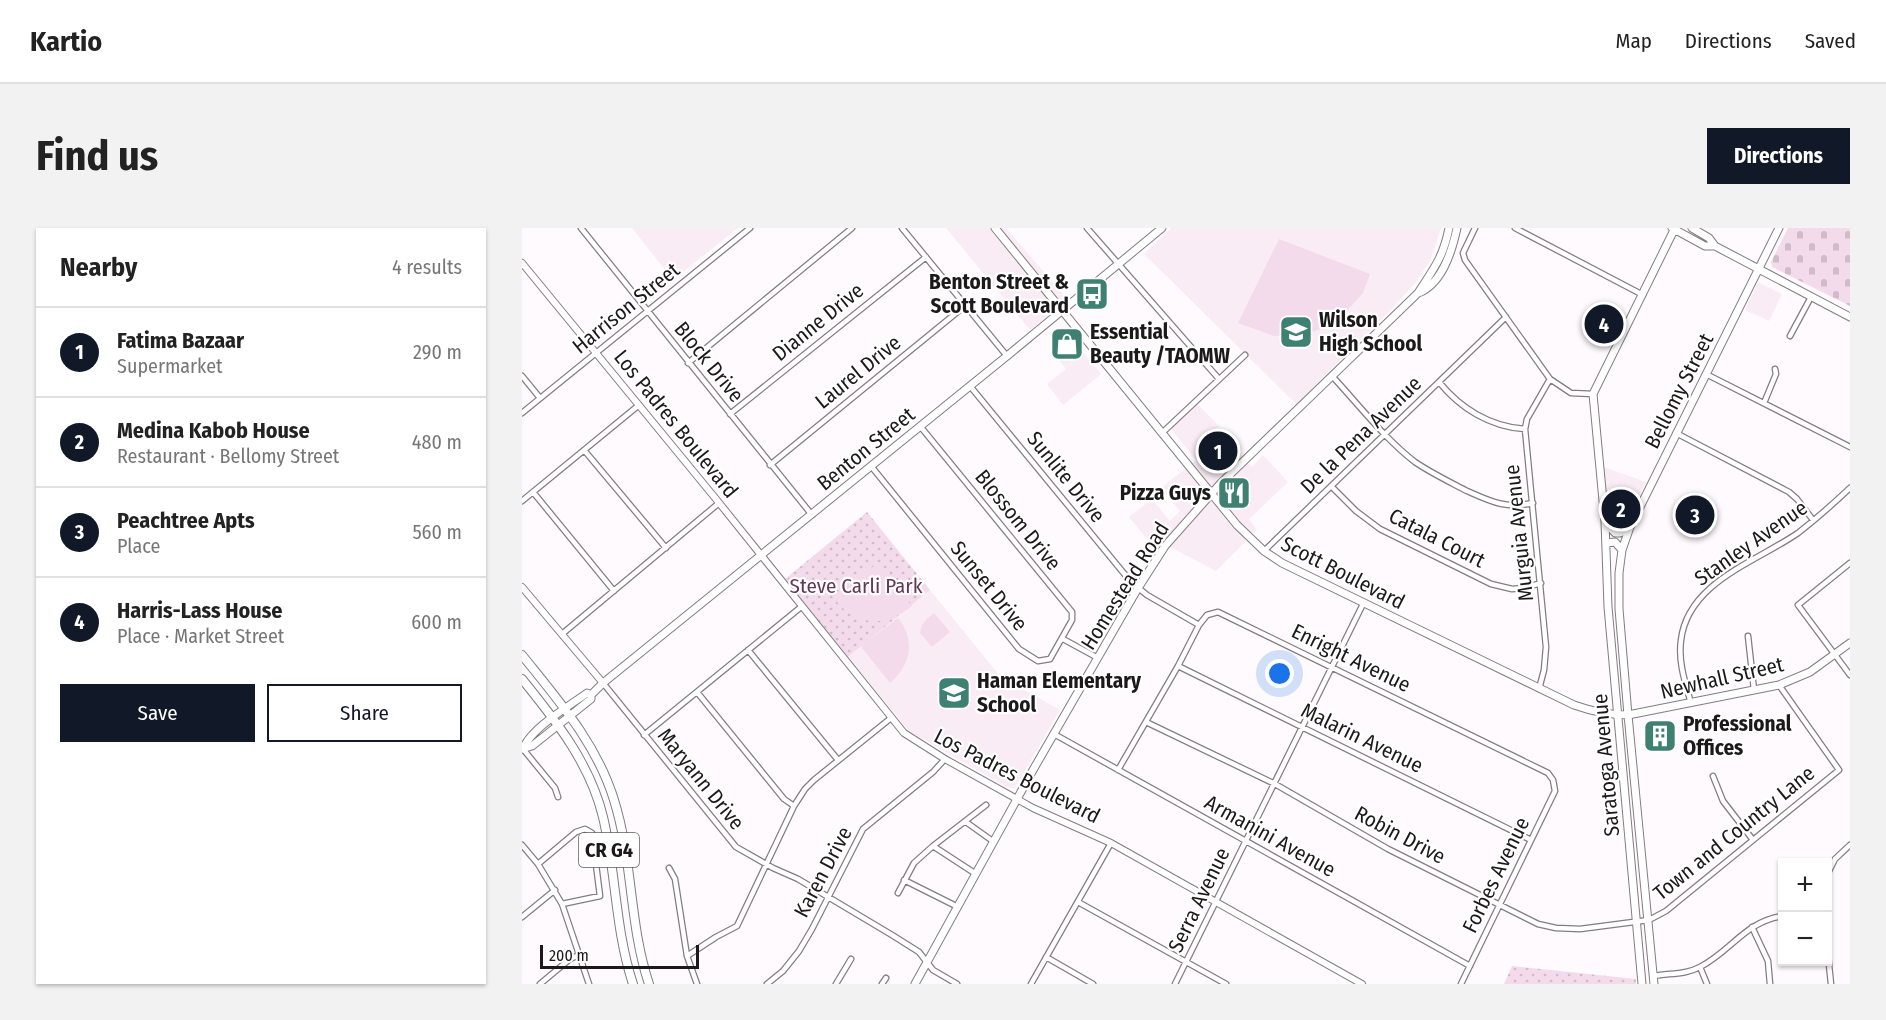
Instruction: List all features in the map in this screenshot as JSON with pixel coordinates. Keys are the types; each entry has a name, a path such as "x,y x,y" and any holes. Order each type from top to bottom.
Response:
{"highway":[{"name":"CR G4","path":"522,655 568,713 600,763 615,802 640,949 649,984"},
{"name":"CR G4","path":"522,679 556,722 586,769 598,801 607,841 625,955 633,984"}],"main road":[{"name":"Scott Boulevard","path":"995,228 1211,495 1264,551 1282,563 1363,604 1539,689 1588,710 1628,716"},
{"name":"Benton Street","path":"522,749 532,746 556,722 591,699 591,695 603,683 1162,228"},
{"name":"Homestead Road","path":"915,984 1054,734 1138,588 1165,546 1211,495 1418,293 1438,265 1449,228"},
{"name":"Homestead Road","path":"1418,293 1428,288 1445,264 1457,228"},
{"path":"1593,394 1674,228 1704,246 1715,246"},
{"path":"1692,228 1709,238 1715,246 1850,317"},
{"name":"Bellomy Street","path":"1618,573 1630,527 1779,228"},
{"name":"Saratoga Avenue","path":"1593,394 1605,522 1608,608 1642,984"},
{"path":"1605,522 1611,531 1617,533 1626,531 1630,527"},
{"path":"1606,543 1615,542 1623,550"},
{"name":"Saratoga Avenue","path":"1618,573 1628,716 1654,980"},
{"name":"Newhall Street","path":"1628,716 1779,685 1810,672 1850,643"}],"street":[{"name":"Block Drive","path":"581,228 812,515"},
{"name":"Harrison Street","path":"522,413 750,228"},
{"path":"688,363 852,228"},
{"path":"902,228 1007,356"},
{"path":"1087,228 1219,379"},
{"path":"1475,228 1463,255 1465,260 1550,379 1571,393 1593,394"},
{"path":"1515,228 1643,295"},
{"name":"Dianne Drive","path":"730,414 926,256"},
{"name":"Los Padres Boulevard","path":"522,263 597,352 891,718 913,740 1018,800 1111,843 1362,984"},
{"path":"1790,336 1811,297"},
{"name":"Laurel Drive","path":"770,465 966,305"},
{"name":"De la Pena Avenue","path":"1264,551 1506,316"},
{"path":"1162,434 1245,355"},
{"path":"1764,403 1776,374 1775,369"},
{"path":"1706,374 1850,447"},
{"path":"522,376 540,398"},
{"path":"1332,376 1415,462 1450,483 1502,505 1533,503"},
{"name":"Murguia Avenue","path":"1539,689 1544,670 1546,647 1525,429 1527,419 1550,379"},
{"path":"1439,382 1464,407 1495,424 1525,429"},
{"name":"Sunlite Drive","path":"970,386 1138,588"},
{"path":"522,501 639,405"},
{"name":"Blossom Drive","path":"920,426 1069,608 1073,616 1063,639"},
{"path":"1676,433 1789,492 1813,520"},
{"path":"585,450 666,548"},
{"name":"Sunset Drive","path":"871,466 1019,649 1043,662 1050,659 1063,639"},
{"name":"Catala Court","path":"1331,486 1356,511 1380,529 1491,584 1512,589 1541,583"},
{"name":"Stanley Avenue","path":"1691,703 1680,657 1681,639 1693,607 1721,580 1797,533 1850,488"},
{"path":"533,492 614,591"},
{"path":"562,634 719,503"},
{"path":"1850,564 1798,605 1850,675"},
{"name":"Maryann Drive","path":"522,587 736,847 798,879 918,952 933,970 957,984"},
{"path":"1118,770 1199,626 1138,588"},
{"name":"Serra Avenue","path":"1175,984 1363,604"},
{"path":"644,735 801,607"},
{"name":"Enright Avenue","path":"1199,626 1207,615 1213,612 1223,613 1548,773 1553,780"},
{"path":"1748,636 1754,690"},
{"path":"1063,639 1098,658"},
{"path":"748,650 838,760"},
{"name":"Malarin Avenue","path":"1178,666 1531,840"},
{"name":"Town and Country Lane","path":"1649,920 1666,911 1839,770 1779,685"},
{"path":"697,692 784,800 794,806"},
{"path":"687,956 737,926 794,806 805,789 891,718"},
{"name":"Robin Drive","path":"1146,722 1275,784 1388,849 1538,924 1556,928 1580,929 1649,920"},
{"name":"Armanini Avenue","path":"1054,734 1470,966"},
{"path":"522,749 555,788 558,797"},
{"name":"Karen Drive","path":"767,984 783,971 799,951 863,829 933,772 945,759"},
{"path":"1713,776 1724,801 1753,840"},
{"name":"Forbes Avenue","path":"1461,984 1554,791 1553,780"},
{"path":"898,893 914,863 986,805"},
{"path":"966,822 994,842"},
{"path":"538,864 576,832 585,829 592,833 600,896 562,904"},
{"path":"1031,984 1111,843"},
{"path":"1832,864 1850,844"},
{"path":"522,845 538,864 562,904 589,984"},
{"path":"933,846 977,874"},
{"path":"669,868 675,879 687,956 697,984"},
{"path":"904,880 959,907"},
{"path":"522,917 555,890"},
{"path":"1078,902 1226,984"},
{"path":"1654,980 1700,967 1752,927 1768,918 1778,917"},
{"path":"1752,927 1768,961 1770,984"},
{"path":"540,984 570,959 579,955"},
{"path":"1046,957 1093,984"},
{"path":"836,984 851,959"},
{"path":"1829,966 1831,984"},
{"path":"1700,967 1707,984"},
{"path":"882,984 886,978"}],"shaded area":[{"path":"632,228 738,228 673,280"},
{"path":"946,228 1006,228 1068,300 1030,330"},
{"name":"Wilson High School","path":"1171,228 1441,228 1431,259 1417,281 1391,310 1296,404 1144,254"},
{"path":"1758,282 1782,294 1769,321 1745,310"},
{"path":"1075,342 1101,374 1063,405 1047,384 1066,369 1057,357"},
{"path":"1197,404 1220,427 1217,430 1252,467 1263,455 1288,482 1249,519 1257,530 1216,571 1174,549 1152,545 1129,517 1152,499 1170,521 1180,511 1161,488 1196,460 1171,429"},
{"path":"1604,467 1646,482 1624,526 1619,530 1613,530 1610,525"},
{"name":"Haman Elementary School","path":"930,590 1000,676 1060,710 1013,788 1007,787 909,731 848,657"}],"green space":[{"path":"1788,228 1850,228 1850,306 1772,267 1771,262"},
{"path":"1279,239 1370,274 1363,293 1337,322 1305,335 1274,336 1238,323"},
{"name":"Steve Carli Park","path":"867,512 930,590 848,657 785,579"},
{"path":"874,566 879,567 912,606 902,613 881,621 860,619 850,614 833,597"},
{"path":"934,613 950,632 932,647 920,633 923,623"},
{"path":"898,618 907,635 909,652 903,668 890,683 862,645"},
{"path":"1512,966 1636,979 1636,984 1504,984"}],"place":[{"name":"Benton Street & Scott Boulevard","path":"1092,294"},
{"name":"Harris-Lass House","path":"1604,324"},
{"name":"Wilson High School","path":"1296,332"},
{"name":"Essential Beauty /TAOMW","path":"1067,344"},
{"name":"Fatima Bazaar","path":"1218,451"},
{"name":"Pizza Guys","path":"1234,493"},
{"name":"Medina Kabob House","path":"1621,509"},
{"name":"Peachtree Apts","path":"1695,515"},
{"name":"Haman Elementary School","path":"954,693"},
{"name":"Professional Offices","path":"1660,736"}]}
